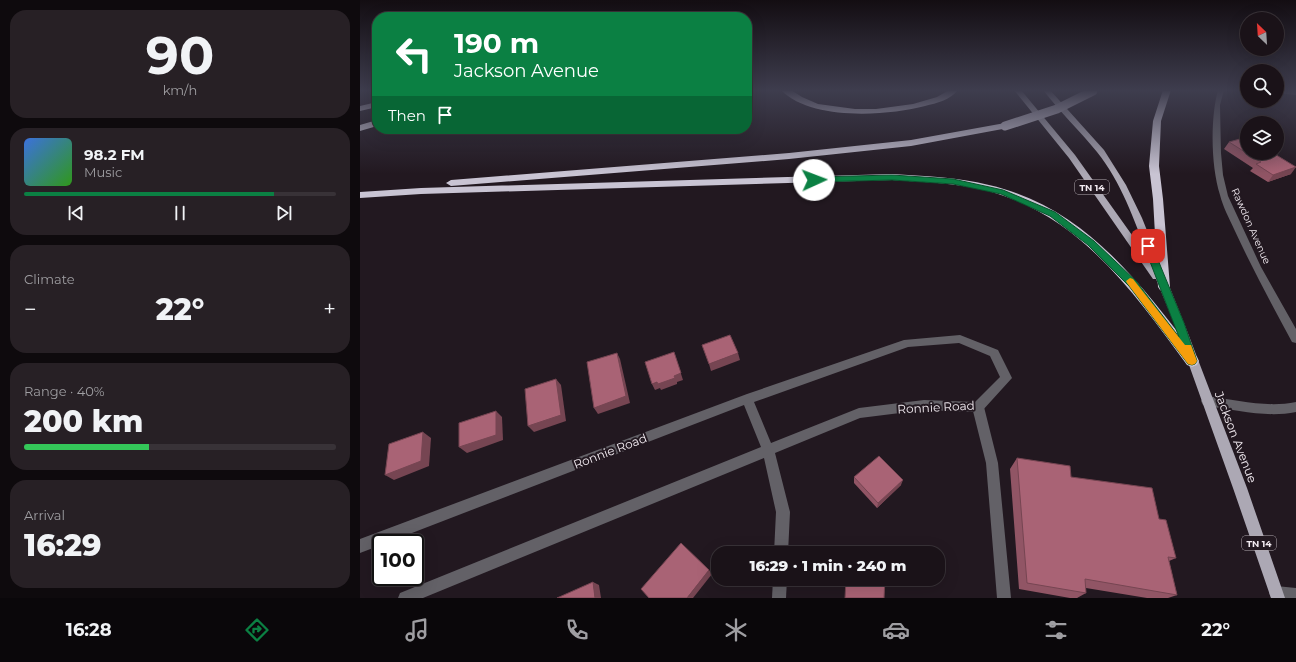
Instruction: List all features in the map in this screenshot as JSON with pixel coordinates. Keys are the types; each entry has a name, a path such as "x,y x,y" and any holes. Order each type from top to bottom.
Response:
{"highway":[{"path":"360,192 422,185 789,156 911,143 1005,126 1030,118"},
{"path":"1158,118 1154,160 1164,287"},
{"path":"360,128 372,124"},
{"path":"360,195 429,191 892,178 953,181 1003,192 1052,214 1091,243 1132,283 1192,361"}],"main road":[{"name":"Jackson Avenue","path":"1040,118 1072,157 1091,186 1164,287"},
{"name":"Jackson Avenue","path":"1071,118 1101,152 1122,185 1138,218 1179,323 1240,488 1277,595"}],"street":[{"name":"Rawdon Avenue","path":"1217,118 1217,153 1219,175 1224,196 1256,267 1296,339"},
{"name":"Ronnie Road","path":"360,546 747,399 908,343 960,339 994,353 1006,378 978,407 924,406 859,413 405,598"},
{"path":"747,399 768,450 783,512 781,546"},
{"path":"1207,401 1267,408 1295,408"},
{"path":"978,407 992,463 1004,598"},
{"path":"779,598 780,586"},
{"path":"1277,595 1296,595"}],"building":[{"path":"1240,139 1240,149 1229,142"},
{"path":"1258,160 1284,160 1296,167 1273,175 1256,164 1261,162"},
{"path":"730,335 738,353 709,364 702,345"},
{"path":"674,352 681,373 674,376 675,378 658,384 657,382 652,384 645,362"},
{"path":"617,353 626,396 594,408 587,362"},
{"path":"556,379 561,415 528,426 525,389"},
{"path":"496,411 496,435 459,447 459,423"},
{"path":"423,432 421,461 385,475 389,444"},
{"path":"879,456 903,480 878,503 854,477"},
{"path":"1017,458 1070,466 1071,477 1152,488 1159,519 1166,520 1176,558 1168,557 1177,595 1085,579 1086,593 1027,583"},
{"path":"681,543 709,570 687,598 649,598 641,589"},
{"path":"593,582 595,598 557,598"},
{"path":"846,586 885,586 884,598 845,598"}],"slow traffic":[{"path":"1130,281 1192,361 1187,348"}],"route":[{"path":"814,180 892,178 953,181 1003,192 1052,214 1091,243 1132,283 1192,361 1179,323 1148,246"}]}
